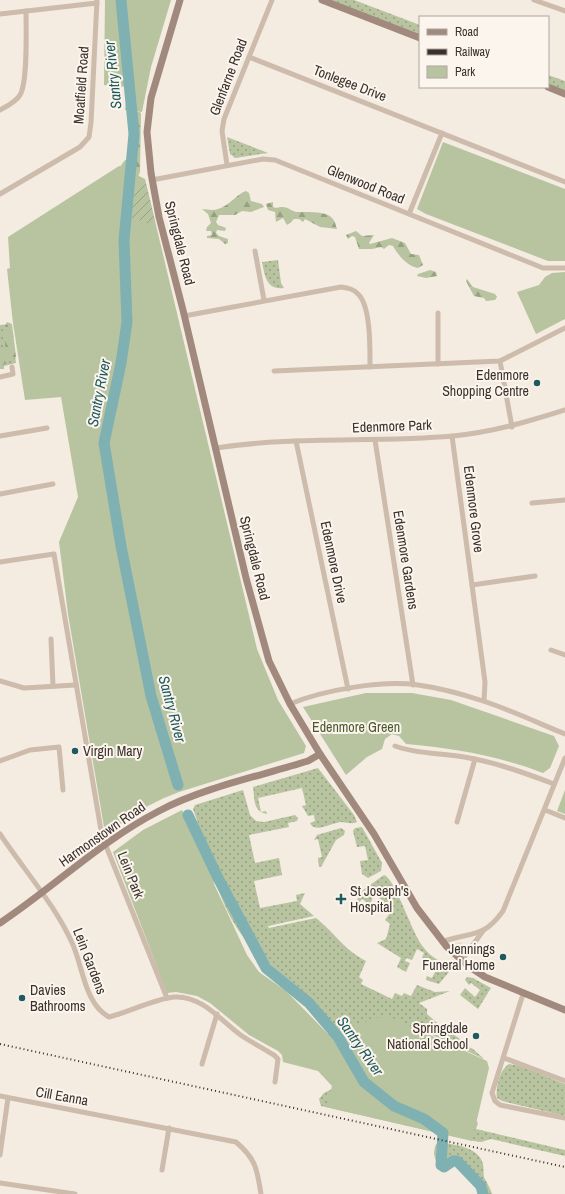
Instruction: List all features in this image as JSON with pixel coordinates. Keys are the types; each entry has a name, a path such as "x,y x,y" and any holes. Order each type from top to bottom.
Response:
{"street":[{"name":"Springdale Road","path":"180,0 156,79 148,120 148,144 152,180 159,217 264,646 269,661 290,704 320,754 374,834 417,908 442,942 462,961 485,977 565,1010"},
{"name":"Glenfarne Road","path":"227,166 222,131 224,119 272,0"},
{"path":"534,0 565,11"},
{"path":"327,1 419,38"},
{"path":"0,14 97,2"},
{"name":"Moatfield Road","path":"0,194 80,147 89,137 98,12 97,2"},
{"path":"0,110 20,95 24,78 26,11"},
{"name":"Tonlegee Drive","path":"249,57 565,182"},
{"path":"549,87 565,94"},
{"path":"409,214 442,133"},
{"name":"Glenwood Road","path":"152,180 263,159 275,160 543,268 565,268"},
{"path":"255,251 264,300"},
{"path":"184,316 264,300 341,287 351,289 358,293 364,302 366,310 370,367"},
{"path":"438,313 438,364"},
{"path":"274,371 500,361 565,328"},
{"path":"500,361 512,427"},
{"path":"0,377 13,374 12,367"},
{"name":"Edenmore Park","path":"216,448 296,441 375,440 452,436 512,427 565,410"},
{"path":"0,436 47,428"},
{"name":"Edenmore Grove","path":"452,436 485,682 484,701"},
{"name":"Edenmore Gardens","path":"375,440 414,685"},
{"name":"Edenmore Drive","path":"296,441 348,689"},
{"path":"0,494 53,484"},
{"path":"532,503 565,500"},
{"name":"Lein Park","path":"0,562 54,554 102,836 166,998"},
{"path":"472,585 535,576"},
{"path":"51,639 53,686"},
{"path":"551,650 565,655"},
{"path":"0,681 24,688 76,685"},
{"path":"290,704 308,697 348,689 376,685 414,685 484,701 565,734"},
{"path":"395,746 405,750 438,753 488,762 554,784"},
{"path":"0,761 30,750 60,747 63,790"},
{"name":"Harmonstown Road","path":"0,922 130,828 174,804 225,786 308,761 320,754"},
{"path":"462,961 484,930 504,911 565,758"},
{"path":"457,822 475,760"},
{"path":"545,810 565,818"},
{"name":"Lein Gardens","path":"0,834 41,893 58,914 73,945 94,1004 101,1013 109,1017 166,998 182,997 217,1014 242,1036 274,1054 278,1058 275,1082"},
{"path":"442,942 484,930"},
{"path":"462,937 472,946"},
{"path":"524,994 492,1093 495,1101 500,1104 565,1118"},
{"path":"202,1064 217,1014"},
{"path":"504,1058 565,1081"},
{"name":"Cill Eanna","path":"0,1096 236,1142 248,1152 255,1163 261,1194"},
{"path":"0,1155 8,1098"},
{"path":"162,1170 168,1128"},
{"path":"0,1183 75,1194"}],"green space":[{"path":"105,0 171,0 151,67 142,112 125,110 128,87 104,85"},
{"path":"331,0 354,0 419,25 419,38"},
{"path":"549,75 565,81 565,94 549,87"},
{"path":"130,111 140,112 141,114 140,172 137,180 119,168 125,160 128,160"},
{"path":"227,137 268,153 235,158 230,154"},
{"path":"443,142 565,189 565,261 548,261 426,214 417,209"},
{"path":"119,166 145,179 257,649 278,700 306,746 304,753 164,798 148,806 106,834 68,614 59,542 78,497 61,397 25,400 13,323 7,269 10,268 8,237"},
{"path":"146,184 155,221 149,224 128,216 131,188"},
{"path":"246,191 249,193 251,201 262,204 264,207 251,212 242,211 235,215 219,215 216,222 218,225 226,228 225,231 217,230 216,233 219,236 228,239 228,243 225,244 219,239 207,238 207,236 212,235 211,231 206,231 207,227 211,223 208,214 202,209 218,209 230,203"},
{"path":"273,202 273,207 276,208 284,207 296,212 317,212 326,214 333,219 337,229 320,227 305,219 303,222 299,219 294,219 287,225 283,218 276,222 275,212 268,210 266,204"},
{"path":"356,231 362,236 374,235 369,243 370,244 392,238 405,243 411,254 419,255 423,265 418,268 410,265 400,256 393,246 389,245 384,249 381,247 359,249 355,237 352,236 348,239 346,235"},
{"path":"278,260 281,283 284,288 273,287 267,281 262,262"},
{"path":"430,270 436,272 437,276 426,278 417,276 418,274"},
{"path":"565,272 565,319 536,334 517,292 539,285 545,277 552,273"},
{"path":"467,279 473,287 495,294 497,297 495,300 486,301 484,298 474,296 466,281"},
{"path":"7,322 12,324 16,357 0,367 0,352 5,352 4,331"},
{"path":"11,324 16,363 4,366 4,369 0,369 0,325"},
{"name":"Edenmore Green","path":"366,693 412,693 451,700 554,736 559,746 550,768 543,773 493,757 441,748 406,744 399,736 392,734 385,739 382,749 367,757 346,775 303,707"},
{"path":"318,768 354,815 357,822 341,822 319,828 312,826 310,823 315,821 314,815 308,816 302,806 306,805 302,788 258,798 261,812 255,804 253,787"},
{"path":"243,790 250,815 256,821 264,822 295,815 298,818 297,821 288,823 289,827 249,835 255,863 279,858 282,875 254,881 260,908 297,901 296,895 305,893 300,904 314,916 268,926 269,928 316,918 345,946 366,961 359,977 363,980 361,984 392,999 395,993 402,996 404,993 411,996 417,985 435,992 450,991 419,1003 427,1009 427,1014 444,1029 459,1038 462,1044 473,1049 484,1059 428,1033 357,1025 338,1031 302,990 260,955 242,936 227,911 221,897 193,809 195,805"},
{"path":"565,790 565,814 557,811"},
{"path":"182,810 211,863 214,884 247,955 259,972 286,991 328,1034 386,1015 487,1061 489,1068 472,1141 326,1107 332,1086 318,1071 283,1062 282,1055 278,1051 249,1035 210,1003 197,996 176,992 167,993 113,852 143,830"},
{"path":"362,827 382,863 381,871 368,878 362,874 360,861 368,860 365,846 357,847 353,831 355,828"},
{"path":"341,828 345,831 344,835 336,840 321,867 319,867 318,858 322,857 318,839 314,840 317,835"},
{"path":"384,875 389,879 399,896 414,931 424,948 433,957 453,967 439,984 426,980 427,976 432,978 438,966 422,958 424,953 417,949 412,960 406,958 405,961 410,963 406,972 397,967 401,958 377,943 386,939 390,924 385,920 392,910 385,905 382,910 376,906 378,906 382,900 374,895 371,902 374,904 371,904 365,913 362,912 368,903 362,899 355,908 352,908 363,890"},
{"path":"467,977 473,978 491,988 478,1009 460,995 465,988 475,997 480,990 471,983 469,985 465,980"},
{"path":"509,1064 520,1066 565,1084 565,1116 502,1101 497,1098 499,1079 503,1070"},
{"path":"332,1089 474,1118 478,1123 476,1129 565,1150 565,1156 491,1139 481,1142 474,1141 321,1106 319,1099 324,1093"},
{"path":"444,1143 467,1148 477,1154 483,1164 484,1177 492,1194 478,1194 477,1179 463,1164 456,1162 443,1168 438,1164 434,1154 435,1147 436,1144"}],"shaded area":[{"path":"461,942 465,949 459,953 452,944"}],"waterway":[{"name":"Santry River","path":"121,0 134,134 124,240 127,322 121,363 104,443 121,546 151,696 178,785"},
{"name":"Santry River","path":"188,815 218,878 266,968 309,1003 338,1037 364,1082 394,1106 424,1119 443,1133 441,1165 444,1167 453,1161 457,1161 481,1186 483,1194"}],"railway":[{"path":"0,1044 565,1167"}],"place":[{"name":"Edenmore Shopping Centre","path":"537,383"},
{"name":"Virgin Mary","path":"75,751"},
{"name":"St Joseph's Hospital","path":"341,899"},
{"name":"Jennings Funeral Home","path":"503,957"},
{"name":"Davies Bathrooms","path":"22,998"},
{"name":"Springdale National School","path":"476,1036"}]}
